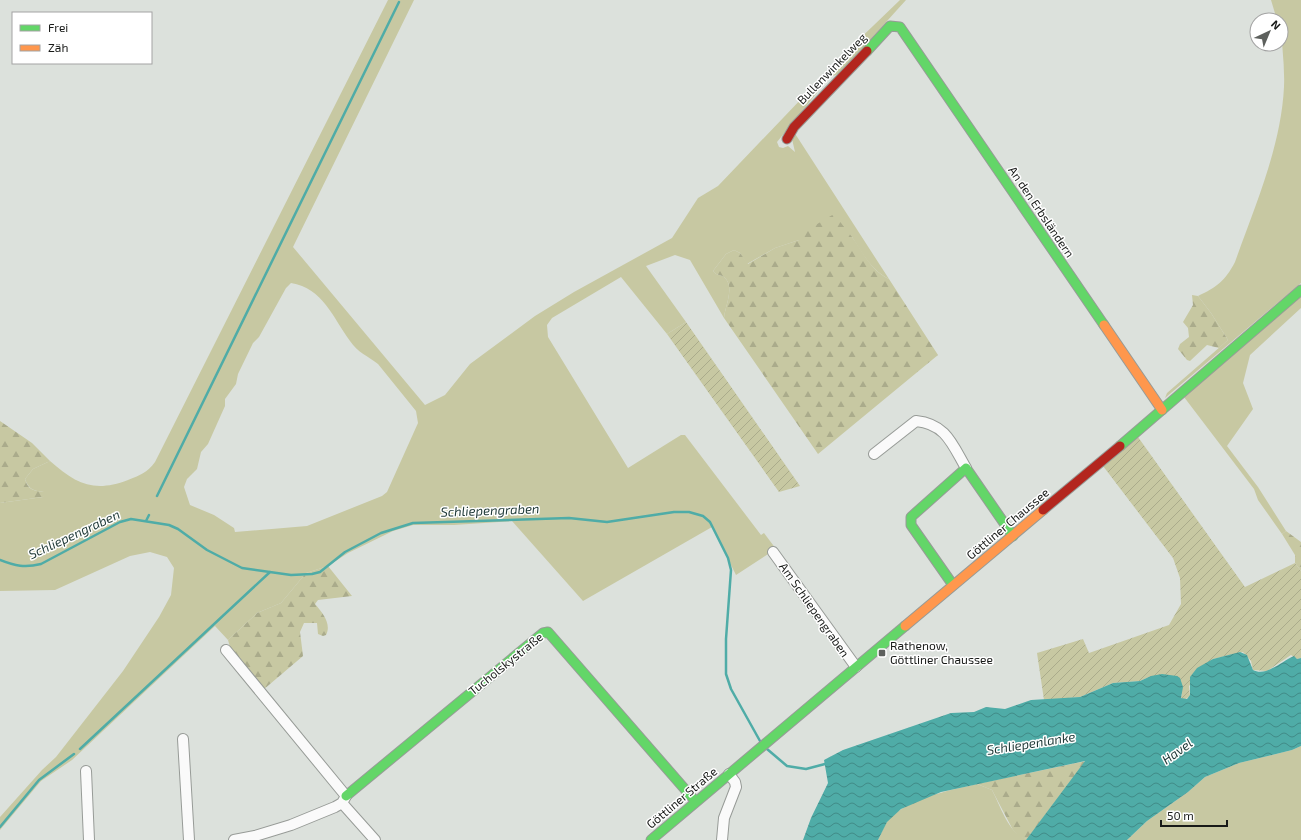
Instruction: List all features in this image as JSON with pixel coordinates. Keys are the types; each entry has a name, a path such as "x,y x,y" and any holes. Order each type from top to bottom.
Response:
{"street":[{"name":"Bullenwinkelweg","path":"787,139 794,127 890,26 900,27"},
{"name":"An den Erbsländern","path":"900,27 1162,410"},
{"name":"Göttliner Chaussee","path":"728,774 1013,536 1301,290"},
{"path":"874,454 916,421 930,422 944,433 966,468 1013,536"},
{"path":"953,585 911,525 911,517 917,510 966,468"},
{"name":"Am Schliepengraben","path":"773,552 856,667"},
{"name":"Tucholskystraße","path":"234,840 256,836 291,825 344,799 508,661 543,633 548,632 696,802"},
{"path":"226,650 375,840"},
{"path":"183,739 190,840"},
{"path":"86,771 89,840"},
{"path":"722,840 724,818 736,787 735,782 728,774"},
{"name":"Göttliner Straße","path":"651,840 728,774"}],"green space":[{"path":"388,0 414,0 293,247 425,405 445,395 470,364 535,316 574,292 672,238 698,198 718,186 847,51 900,0 906,0 840,73 829,78 777,142 779,147 783,148 788,146 795,152 792,139 794,132 889,279 872,266 852,237 799,240 775,248 747,264 740,253 734,250 726,254 713,271 716,274 723,276 728,283 729,293 724,318 690,260 675,255 646,266 686,322 667,334 621,277 552,318 547,325 548,337 628,468 681,435 685,435 761,535 764,533 776,549 736,575 712,527 583,601 512,521 454,525 413,525 393,531 348,553 328,566 306,573 281,603 257,613 228,640 215,626 72,760 41,781 0,830 0,817 42,770 56,757 123,671 159,617 171,595 174,568 167,557 150,552 130,556 55,590 0,591 0,503 43,497 44,492 32,489 28,486 25,479 33,469 50,461 68,476 77,481 95,486 116,484 128,480 146,471 155,462","holes":["291,283 302,286 319,297 326,305 356,349 378,364 416,411 418,423 387,492 382,496 307,526 235,532 234,528 214,515 190,505 184,487 187,479 197,469 201,452 208,444 225,406 225,399 236,384 238,374 253,343 259,337 286,288"]},
{"path":"1271,0 1301,0 1301,283 1165,398 1167,393 1228,340 1198,296 1220,283 1228,274 1235,262 1259,198 1278,132 1284,87 1283,52 1289,52 1289,12 1275,12"},
{"path":"834,214 872,266 889,279 938,355 818,454 724,318 729,293 728,283 723,276 716,274 713,271 726,254 734,250 740,253 748,264 775,248 799,240 802,233"},
{"path":"1192,295 1198,296 1228,340 1219,348 1207,345 1190,361 1187,360 1178,349 1180,344 1189,337 1188,328 1183,322 1193,305"},
{"path":"1301,296 1301,308 1250,355 1243,383 1253,409 1227,446 1258,487 1286,531 1282,534 1258,500 1254,489 1184,397"},
{"path":"686,322 800,486 779,492 667,334"},
{"path":"0,421 32,443 50,461 33,469 25,479 30,488 44,492 45,496 0,503"},
{"path":"1138,437 1245,587 1295,563 1301,571 1301,658 1297,659 1291,655 1267,671 1253,670 1251,661 1243,652 1213,659 1189,686 1190,696 1184,700 1181,698 1182,694 1151,676 1140,681 1113,683 1080,697 1044,700 1037,653 1083,639 1089,653 1169,625 1181,604 1180,578 1173,558 1103,466"},
{"path":"1286,531 1301,542 1301,571 1295,563 1295,555 1282,534"},
{"path":"328,566 352,596 318,600 315,604 327,622 328,631 326,635 323,636 318,634 317,623 304,623 300,632 303,656 263,690 230,647 228,640 257,613 281,603 306,573"},
{"path":"1301,746 1301,840 1127,840 1147,821 1188,792 1205,777 1239,763 1292,750"},
{"path":"1086,761 1027,839 1019,837 1013,830 992,790 977,784"},
{"path":"977,784 992,790 1010,826 1015,832 1027,839 1026,840 878,840 886,823 904,808 928,797"}],"water":[{"path":"1240,652 1247,655 1253,670 1258,672 1274,668 1294,656 1297,659 1301,658 1301,746 1292,750 1239,763 1205,777 1188,792 1147,821 1127,840 1026,840 1085,761 941,792 901,809 887,822 878,840 803,840 811,818 828,783 824,760 843,750 951,713 974,712 986,707 1005,709 1031,700 1080,697 1113,683 1140,681 1151,676 1162,674 1177,676 1180,678 1183,687 1181,698 1187,699 1190,695 1190,677 1197,668 1213,659"}],"waterway":[{"path":"157,496 399,2"},
{"name":"Schliepengraben","path":"0,560 20,566 41,564 120,522 131,519 169,525 178,529 207,550 242,568 291,575 312,574 320,572 345,552 381,533 413,523 569,518 607,522 674,512 689,512 703,516 710,522 728,558 731,570 726,639 726,674 731,689 760,741"},
{"name":"Schliepengraben","path":"146,521 149,515"},
{"path":"80,749 270,572"},
{"name":"Schliepengraben","path":"767,749 787,766 806,769 825,764"},
{"path":"0,827 39,780 74,754"}],"traffic: fast":[{"path":"867,51 890,26 900,27 1104,325"},
{"path":"1120,446 1301,290"},
{"path":"953,585 911,525 911,517 966,468 1013,536"},
{"path":"651,840 905,626"},
{"path":"346,796 543,633 548,632 696,802"}],"traffic: slow":[{"path":"1104,325 1162,410"},
{"path":"905,626 1043,510"}],"traffic: jam":[{"path":"787,139 794,127 867,51"},
{"path":"1043,510 1120,446"}],"place":[{"name":"Rathenow, Göttliner Chaussee","path":"882,653"}],"water label":[{"name":"Schliepenlanke","path":"1031,743"},
{"name":"Havel","path":"1177,751"}]}
